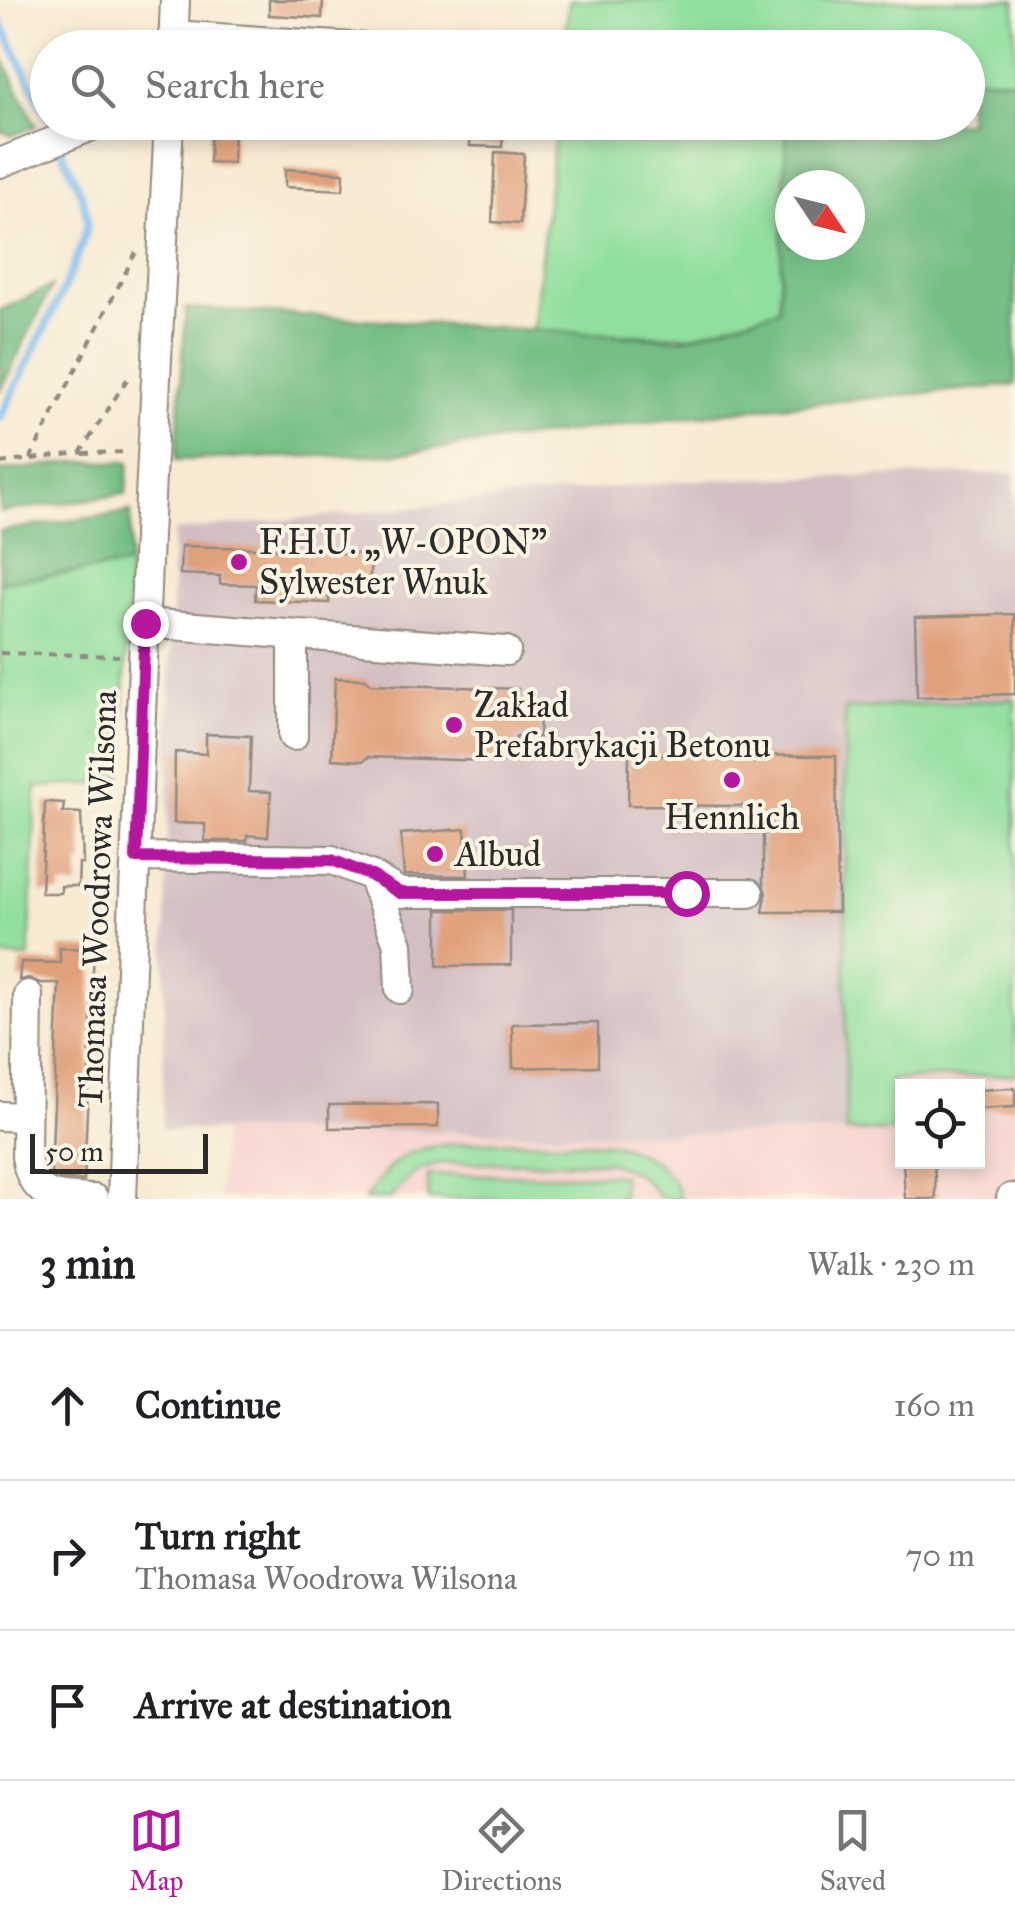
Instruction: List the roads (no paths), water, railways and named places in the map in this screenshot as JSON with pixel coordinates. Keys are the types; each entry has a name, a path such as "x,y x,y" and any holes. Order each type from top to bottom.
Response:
{"street":[{"path":"174,30 175,0"},
{"path":"0,163 56,140"},
{"name":"Thomasa Woodrowa Wilsona","path":"122,1199 167,140"},
{"path":"145,623 506,651"},
{"path":"293,736 294,636"},
{"path":"136,858 332,860 372,876 400,893 749,893"},
{"path":"372,876 398,944 400,989"},
{"path":"28,995 13,1116 28,1167 37,1187 50,1196 94,1199"}],"waterway":[{"path":"0,21 30,82"},
{"path":"0,418 65,285 85,234 83,201 60,147"}],"place":[{"name":"F.H.U. „W-OPON” Sylwester Wnuk","path":"239,562"},
{"name":"Zakład Prefabrykacji Betonu","path":"454,725"},
{"name":"Hennlich","path":"732,780"},
{"name":"Albud","path":"435,854"}]}
